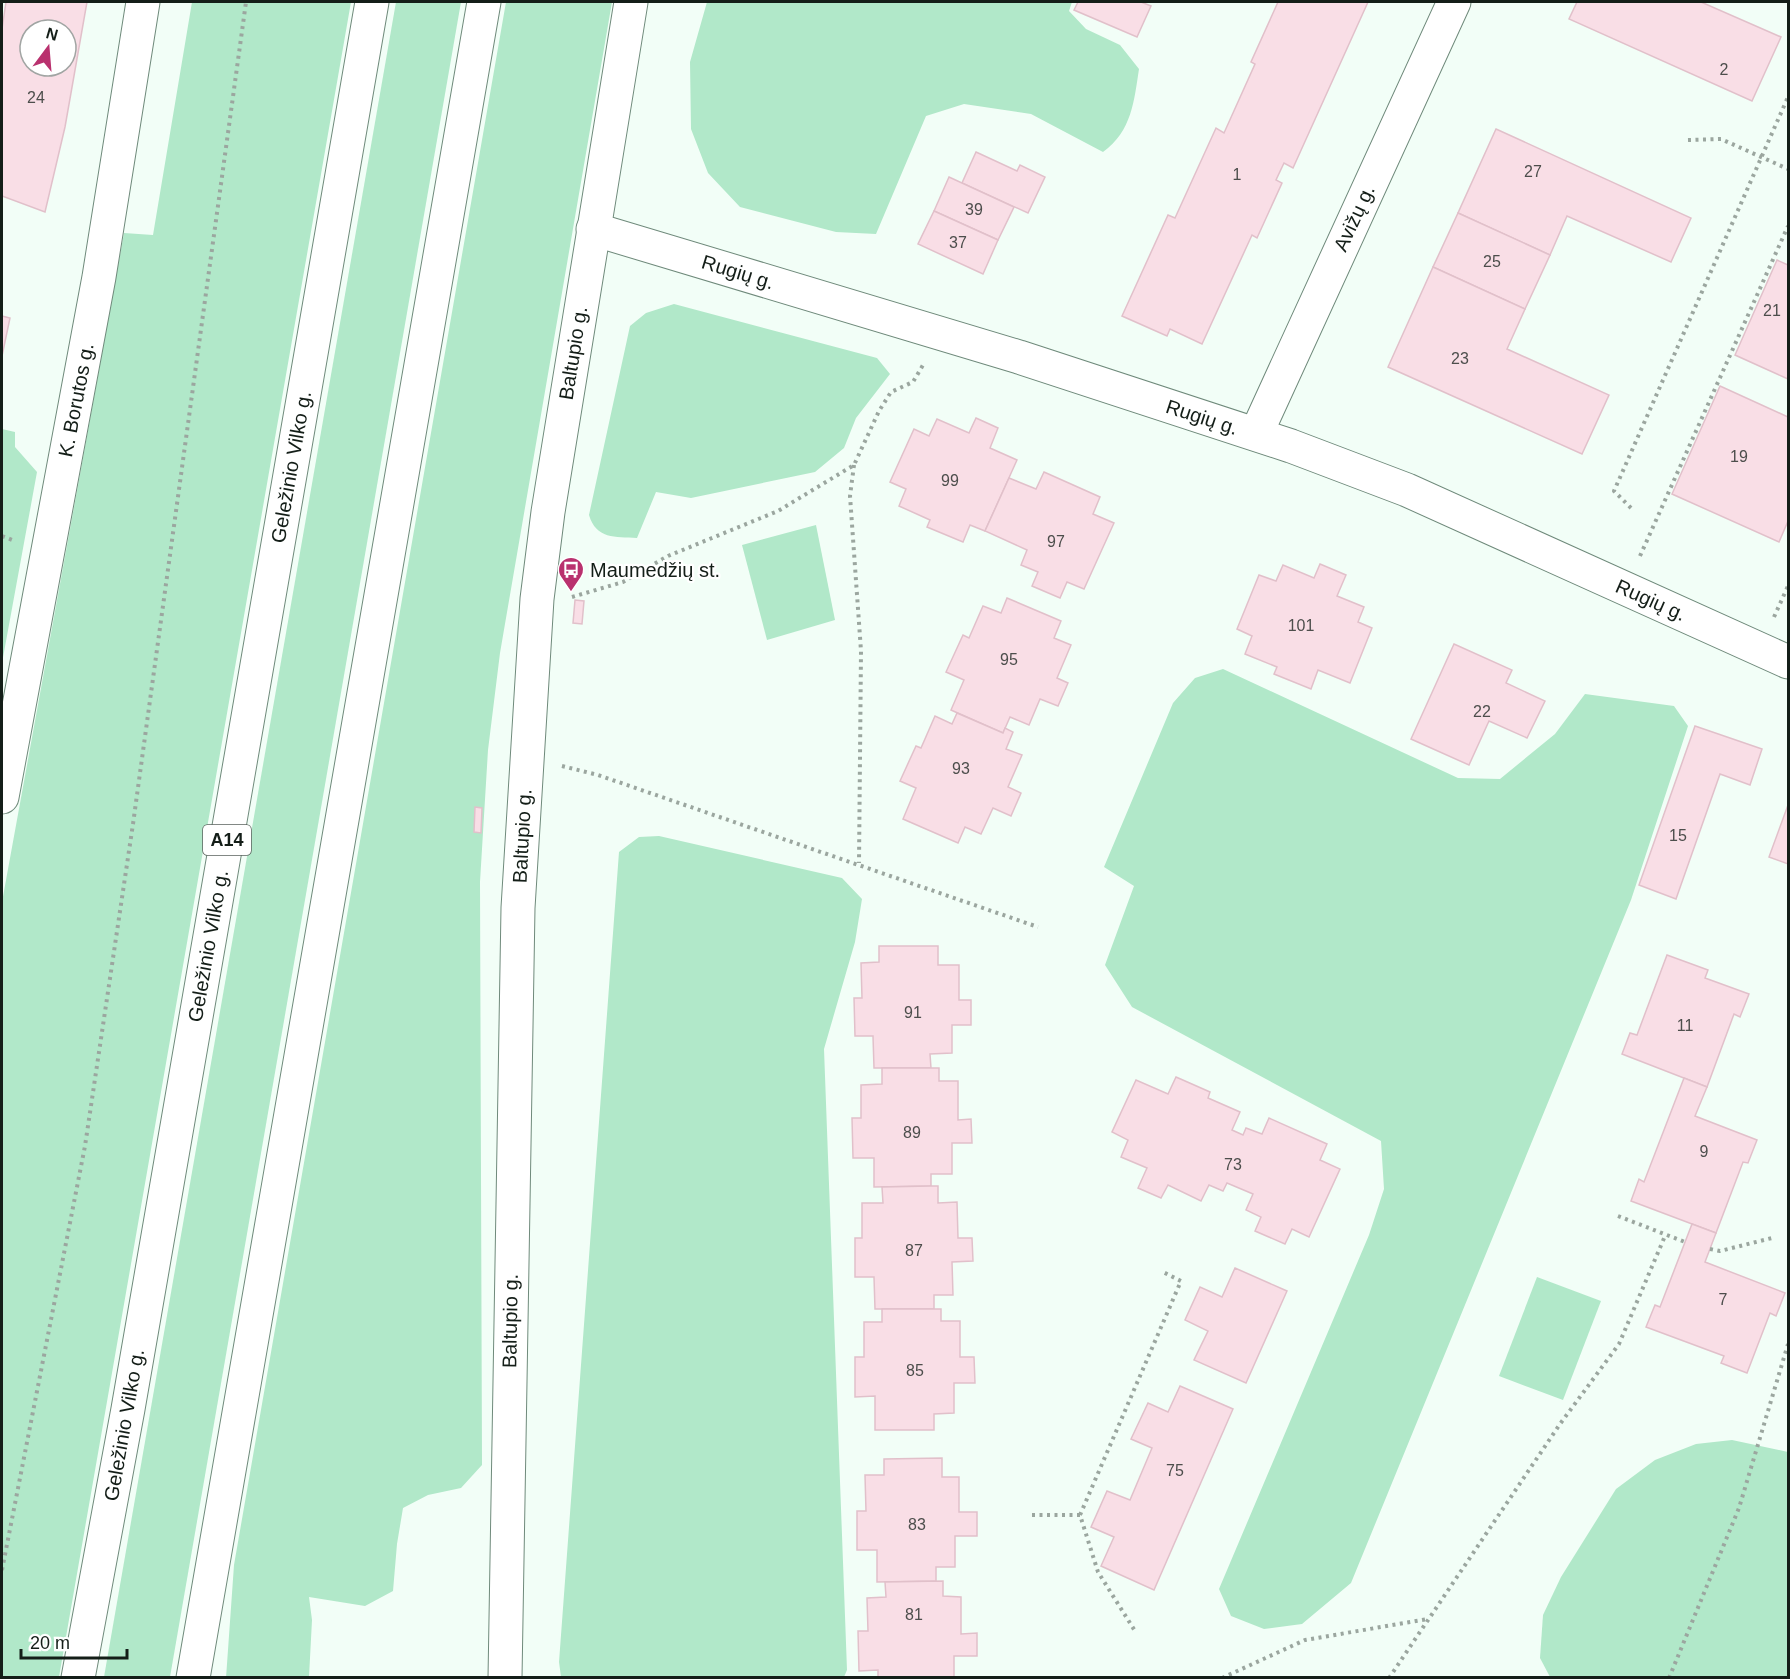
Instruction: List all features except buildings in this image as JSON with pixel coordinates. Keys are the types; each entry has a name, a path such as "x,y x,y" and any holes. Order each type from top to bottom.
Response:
{"main road":[{"name":"K. Borutos g.","path":"2,797 99,277 143,2"},
{"name":"Geležinio Vilko g.","path":"78,1677 130,1397 372,2"},
{"path":"193,1677 484,2"},
{"name":"Baltupio g.","path":"505,1677 518,920 537,599 548,512 631,2"},
{"name":"Avižų g.","path":"1256,434 1454,2"},
{"name":"Rugių g.","path":"593,229 940,333 1256,434 1407,490 1788,662"}],"path":[{"path":"2,1570 85,1146 133,824 246,2"},
{"path":"1631,508 1614,491 1788,97"},
{"path":"1688,140 1721,139 1788,169"},
{"path":"1637,563 1788,226"},
{"path":"859,863 861,651 850,496 854,465 879,411 891,392 914,382 940,333"},
{"path":"571,598 623,582 668,556 778,511 854,465"},
{"path":"1769,626 1788,586"},
{"path":"526,763 571,767 598,775 859,863 1038,927"},
{"path":"1618,1216 1685,1242"},
{"path":"1389,1677 1560,1424 1619,1344 1665,1236"},
{"path":"1710,1249 1720,1251 1772,1238"},
{"path":"1135,1631 1098,1572 1080,1515 1181,1281 1161,1271"},
{"path":"1669,1677 1739,1508 1788,1344"},
{"path":"1032,1515 1080,1515"},
{"path":"1222,1677 1305,1640 1429,1619"}],"green space":[{"path":"192,2 351,2 59,1677 2,1677 2,902 124,233 153,235"},
{"path":"396,2 461,2 170,1677 104,1677"},
{"path":"506,2 612,2 500,653 488,750 480,882 482,1465 461,1488 428,1495 403,1508 393,1591 365,1606 309,1597 312,1620 309,1677 226,1678 234,1565"},
{"path":"707,2 1072,2 1069,11 1086,29 1120,45 1139,69 1133,104 1120,135 1103,152 1031,114 964,104 926,116 876,234 836,232 740,207 708,173 691,129 690,62"},
{"path":"674,304 877,358 890,374 856,418 844,448 815,472 691,498 656,492 637,538 607,535 596,529 589,515 630,326 646,313"},
{"path":"2,429 15,432 15,447 37,472 2,663"},
{"path":"816,525 835,620 767,640 742,545"},
{"path":"1223,669 1458,778 1500,779 1555,734 1585,694 1674,706 1688,726 1631,900 1351,1583 1302,1624 1264,1629 1231,1616 1219,1589 1369,1235 1384,1189 1381,1141 1132,1007 1105,965 1134,886 1104,867 1173,703 1195,678"},
{"path":"659,836 842,878 862,899 855,942 824,1049 847,1670 844,1677 561,1677 559,1662 619,852 639,837"},
{"path":"1537,1277 1601,1301 1563,1400 1499,1376"},
{"path":"1732,1440 1788,1452 1788,1677 1550,1677 1540,1658 1543,1615 1561,1577 1616,1489 1655,1460 1696,1444"}],"place":[{"name":"Maumedžių st.","path":"571,593"}]}
